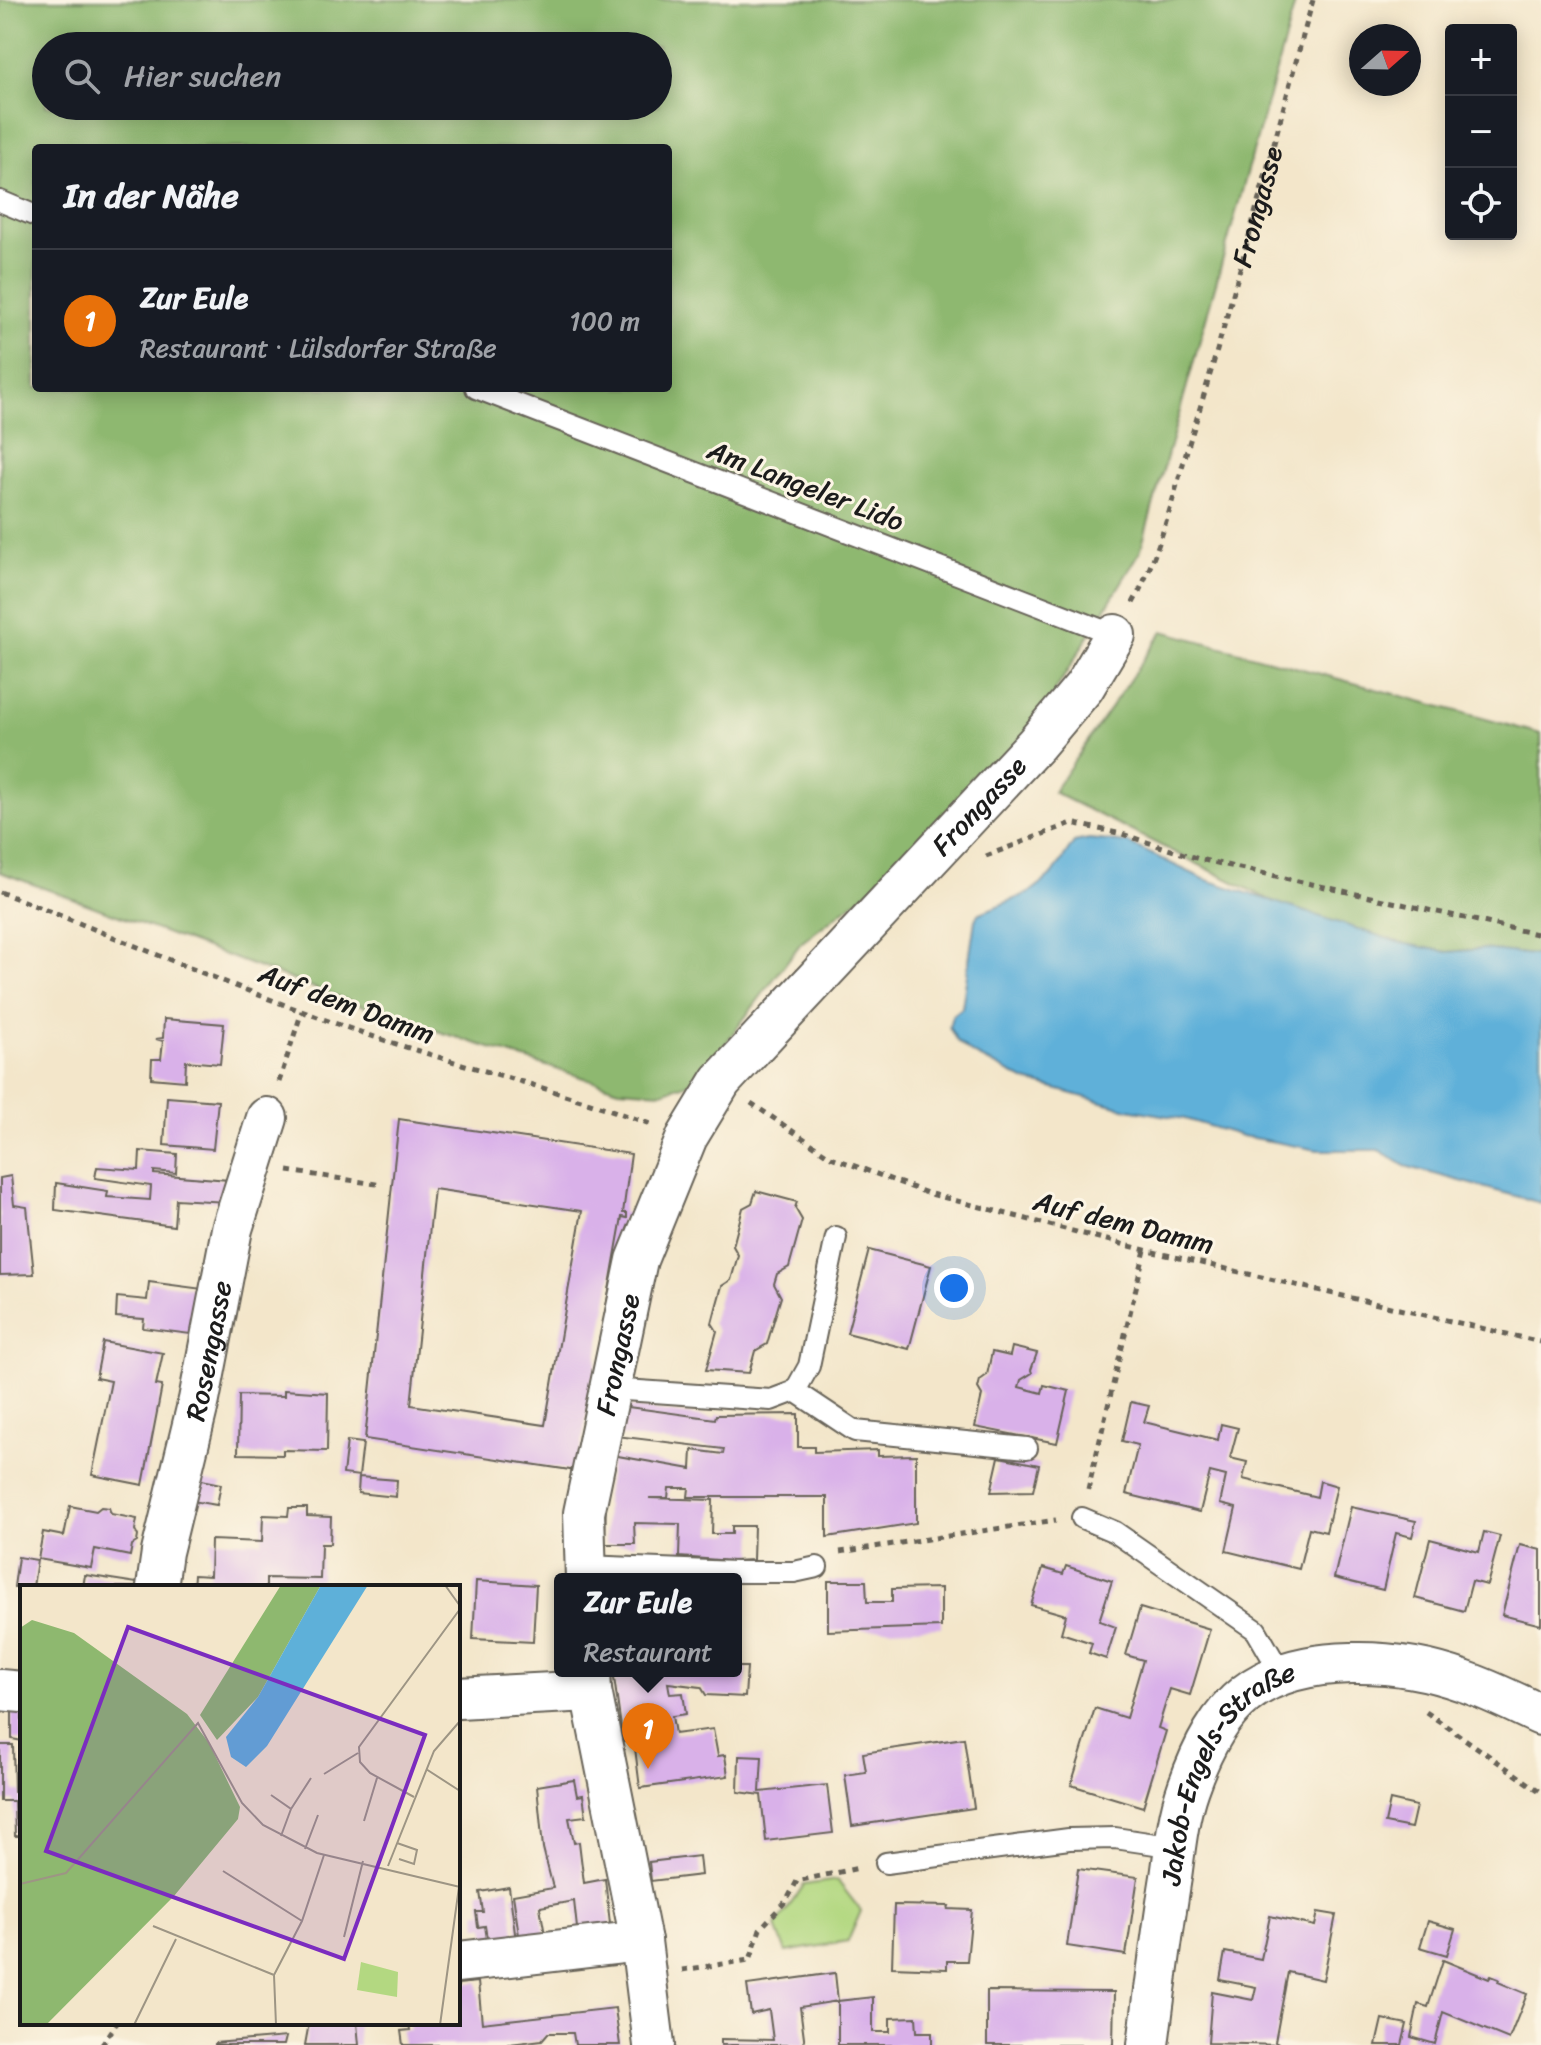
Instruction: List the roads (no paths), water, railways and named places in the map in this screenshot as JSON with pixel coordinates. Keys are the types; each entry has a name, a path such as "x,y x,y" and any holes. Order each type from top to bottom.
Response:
{"street":[{"name":"Frongasse","path":"586,1572 584,1513 637,1260 687,1137 721,1081 1036,744 1084,687 1115,635"},
{"name":"Rosengasse","path":"157,1585 162,1552 199,1400 232,1229 267,1118"},
{"name":"Jakob-Engels-Straße","path":"1148,2045 1175,1847 1186,1790 1208,1739 1236,1704 1264,1680 1324,1664 1389,1662 1463,1680 1541,1715"},
{"path":"460,1698 590,1681 643,1958 654,2045"},
{"path":"0,1690 20,1692"},
{"path":"460,1962 643,1958"}],"lane":[{"path":"0,201 32,214"},
{"name":"Am Langeler Lido","path":"486,392 1115,635"},
{"path":"610,1389 771,1400 795,1391 809,1366 836,1237"},
{"path":"795,1391 855,1431 1027,1448"},
{"path":"1082,1518 1115,1532 1256,1630 1281,1673"},
{"name":"Frongasse","path":"586,1572 794,1572 817,1567"},
{"path":"886,1863 1069,1839 1115,1838 1175,1847"}],"water":[{"path":"1089,839 1128,843 1204,879 1401,943 1447,952 1483,949 1541,956 1541,1203 1405,1166 1379,1150 1318,1150 1128,1109 1026,1081 971,1053 957,1041 949,1027 952,1016 962,1008 978,914 1029,893 1053,874 1074,842"}],"place":[{"name":"Zur Eule","path":"648,1769"}]}
